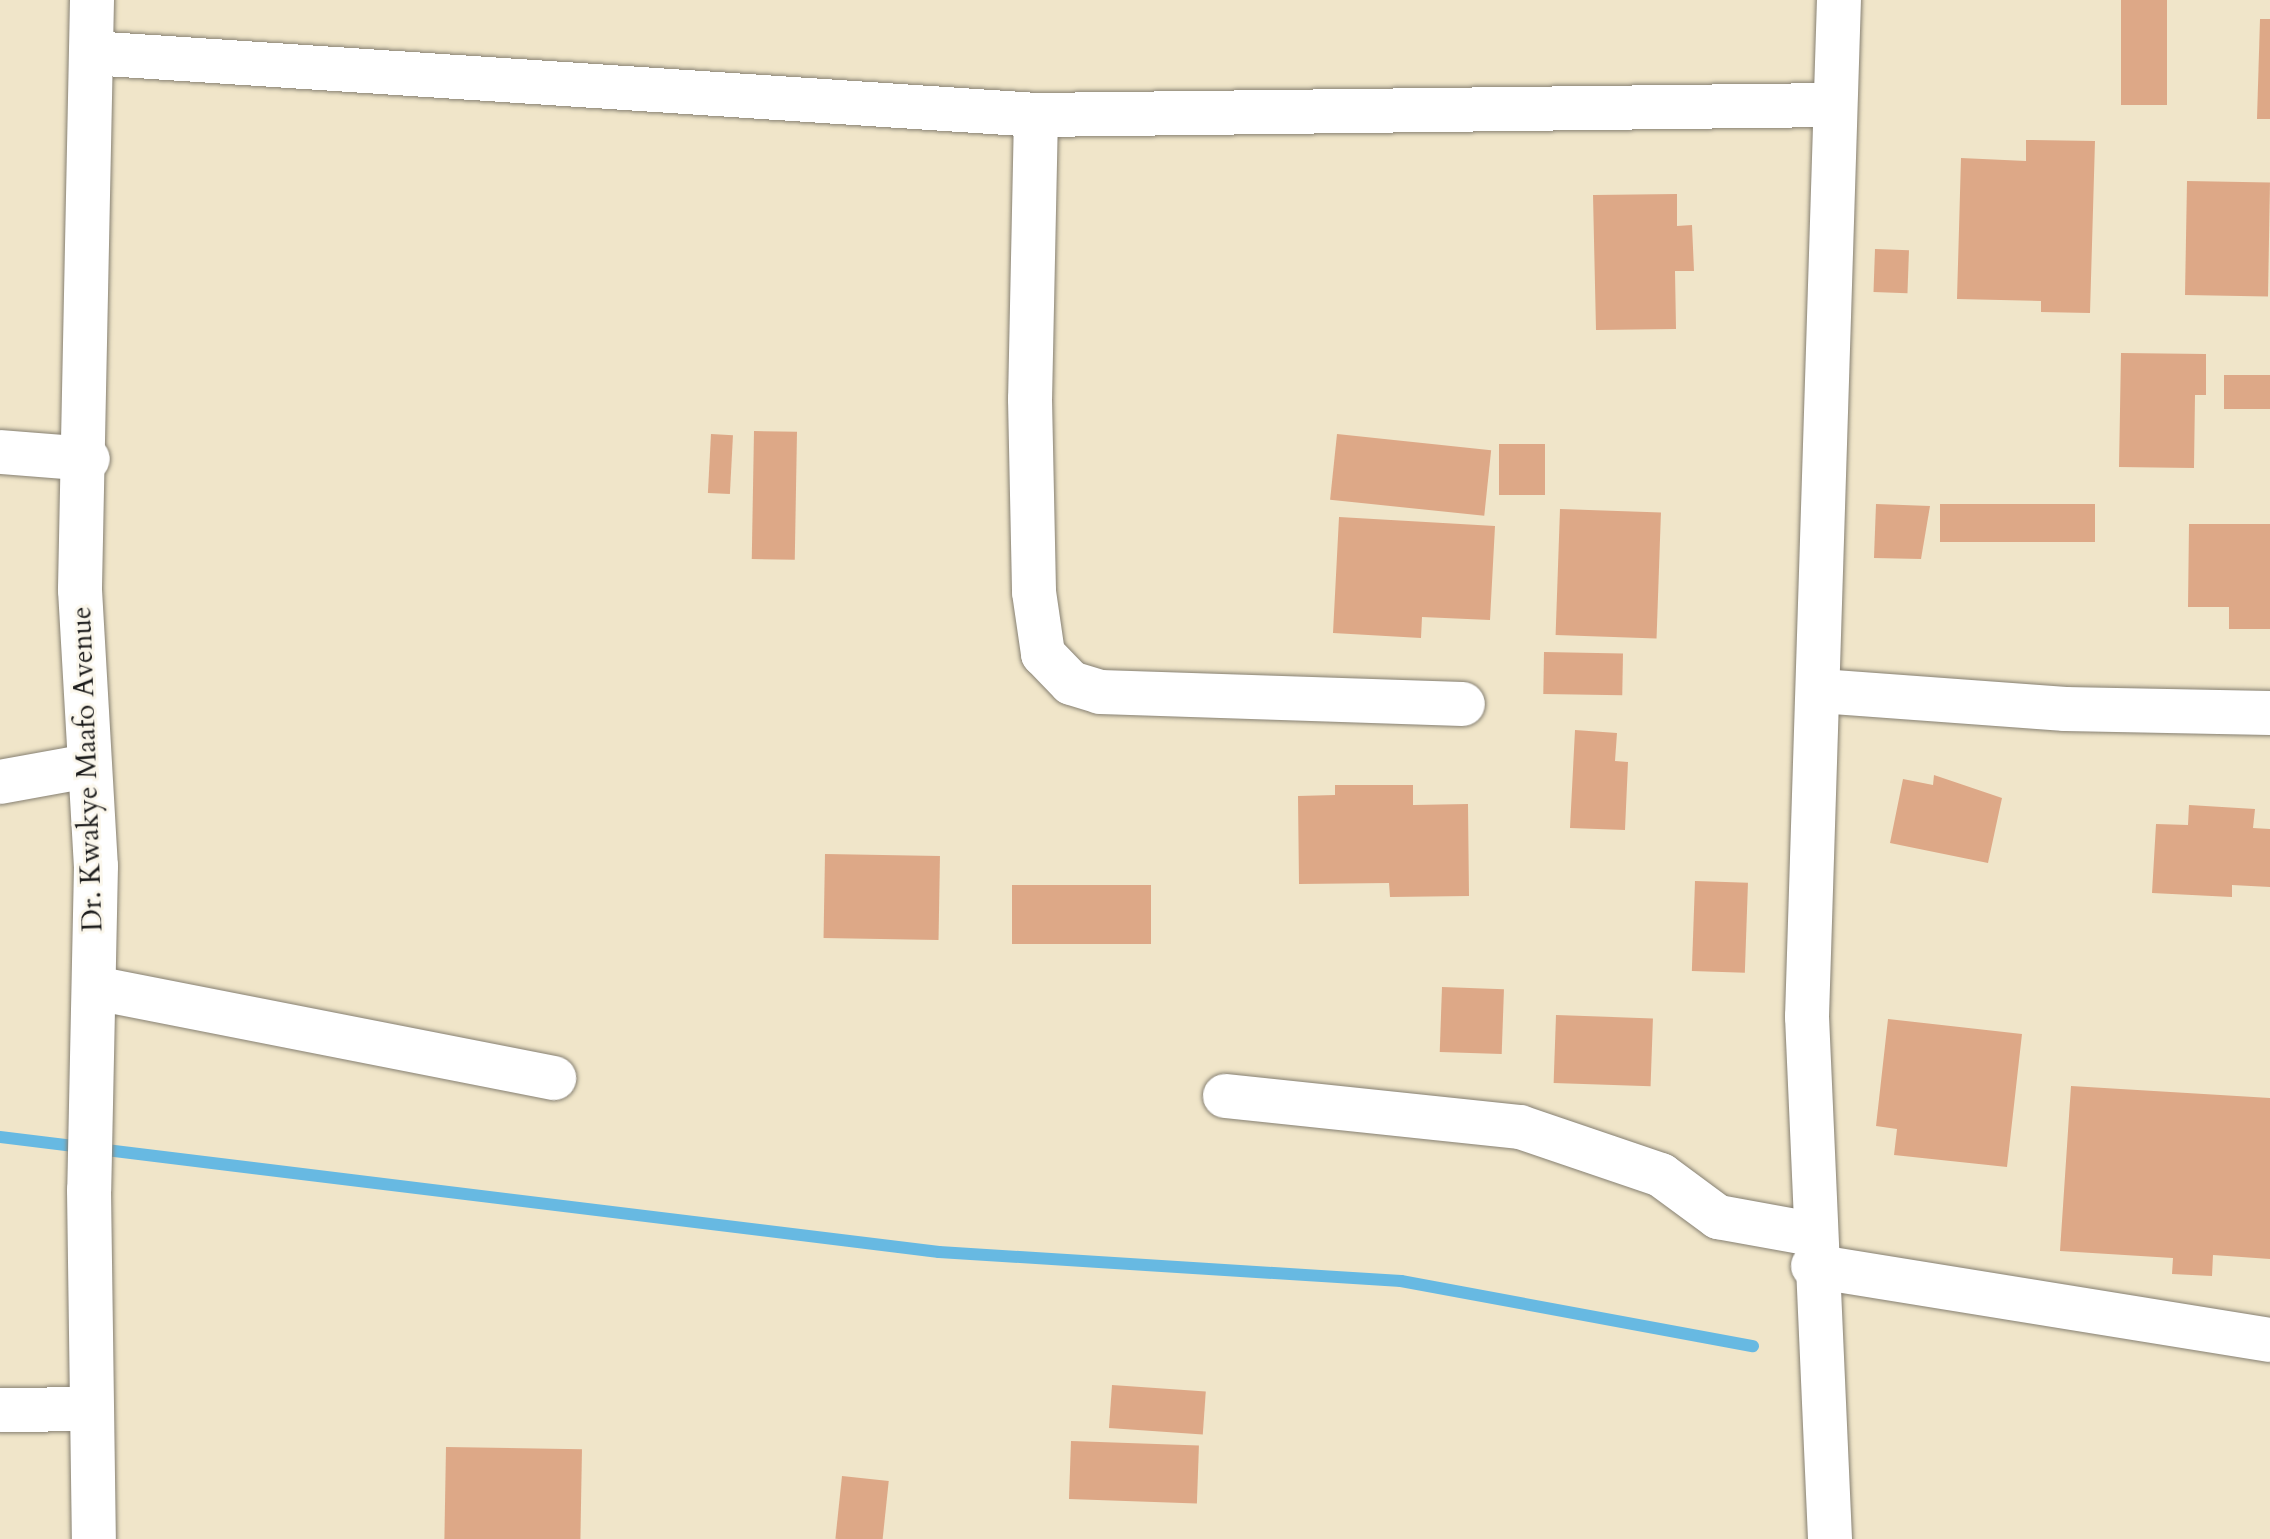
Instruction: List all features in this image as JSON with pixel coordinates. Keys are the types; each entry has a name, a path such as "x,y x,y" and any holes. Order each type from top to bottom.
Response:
{"street":[{"name":"Dr. Kwakye Maafo Avenue","path":"92,0 88,459 80,590 95,988 91,1409 94,1539"},
{"path":"1830,1539 1812,1250 1807,1017 1820,691 1832,105 1839,0"},
{"path":"91,53 1036,115 1832,105"},
{"path":"1036,115 1030,399 1034,604 1043,654 1071,683 1100,692 1463,704"},
{"path":"0,452 88,459"},
{"path":"1820,691 2065,709 2270,713"},
{"path":"0,782 88,766"},
{"path":"95,988 554,1078"},
{"path":"1225,1096 1520,1127 1661,1175 1718,1217 1812,1250 2270,1340"},
{"path":"0,1410 91,1409"}],"building":[{"path":"2121,0 2167,0 2167,105 2121,105"},
{"path":"2260,19 2270,19 2270,119 2257,119"},
{"path":"2026,140 2095,141 2090,313 2041,312 2041,301 1957,299 1961,158 2026,161"},
{"path":"2187,181 2270,182 2268,296 2185,295"},
{"path":"1677,194 1677,226 1692,225 1694,271 1675,271 1676,329 1596,330 1593,195"},
{"path":"1875,249 1909,250 1907,293 1873,292"},
{"path":"2121,353 2206,354 2206,395 2195,395 2194,468 2119,467"},
{"path":"2224,375 2270,375 2270,409 2224,409"},
{"path":"754,431 797,432 795,560 752,559"},
{"path":"711,434 733,435 730,494 708,493"},
{"path":"1337,434 1491,450 1484,516 1330,500"},
{"path":"1499,444 1545,444 1545,495 1499,495"},
{"path":"1876,504 1930,506 1921,559 1874,558"},
{"path":"1940,504 2095,504 2095,542 1940,542"},
{"path":"1560,509 1661,513 1657,638 1556,635"},
{"path":"1339,517 1495,526 1490,620 1422,617 1421,638 1333,633"},
{"path":"2189,524 2270,524 2270,629 2229,629 2229,607 2188,607"},
{"path":"1544,652 1623,653 1622,695 1543,694"},
{"path":"1575,730 1617,733 1615,761 1628,762 1625,830 1570,828"},
{"path":"1934,775 2002,798 1988,863 1890,843 1903,779 1933,785"},
{"path":"1335,785 1413,785 1413,805 1468,804 1469,896 1390,897 1389,883 1299,884 1298,796 1335,795"},
{"path":"2189,805 2255,809 2253,828 2270,829 2270,887 2232,885 2232,897 2152,893 2156,824 2188,825"},
{"path":"825,854 940,856 939,940 824,938"},
{"path":"1695,881 1748,883 1745,973 1692,971"},
{"path":"1012,885 1151,885 1151,944 1012,944"},
{"path":"1442,987 1504,989 1502,1054 1440,1052"},
{"path":"1556,1015 1653,1018 1651,1086 1554,1083"},
{"path":"1888,1019 2022,1034 2007,1167 1894,1155 1897,1129 1876,1126"},
{"path":"2071,1086 2270,1098 2270,1259 2213,1255 2212,1276 2172,1274 2173,1258 2060,1251"},
{"path":"1112,1385 1206,1392 1203,1434 1109,1428"},
{"path":"1071,1441 1199,1445 1197,1503 1069,1499"},
{"path":"446,1447 582,1449 580,1539 444,1539"},
{"path":"842,1476 889,1481 883,1539 835,1539"}],"waterway":[{"path":"0,1137 939,1252 1401,1281 1753,1346"}]}
